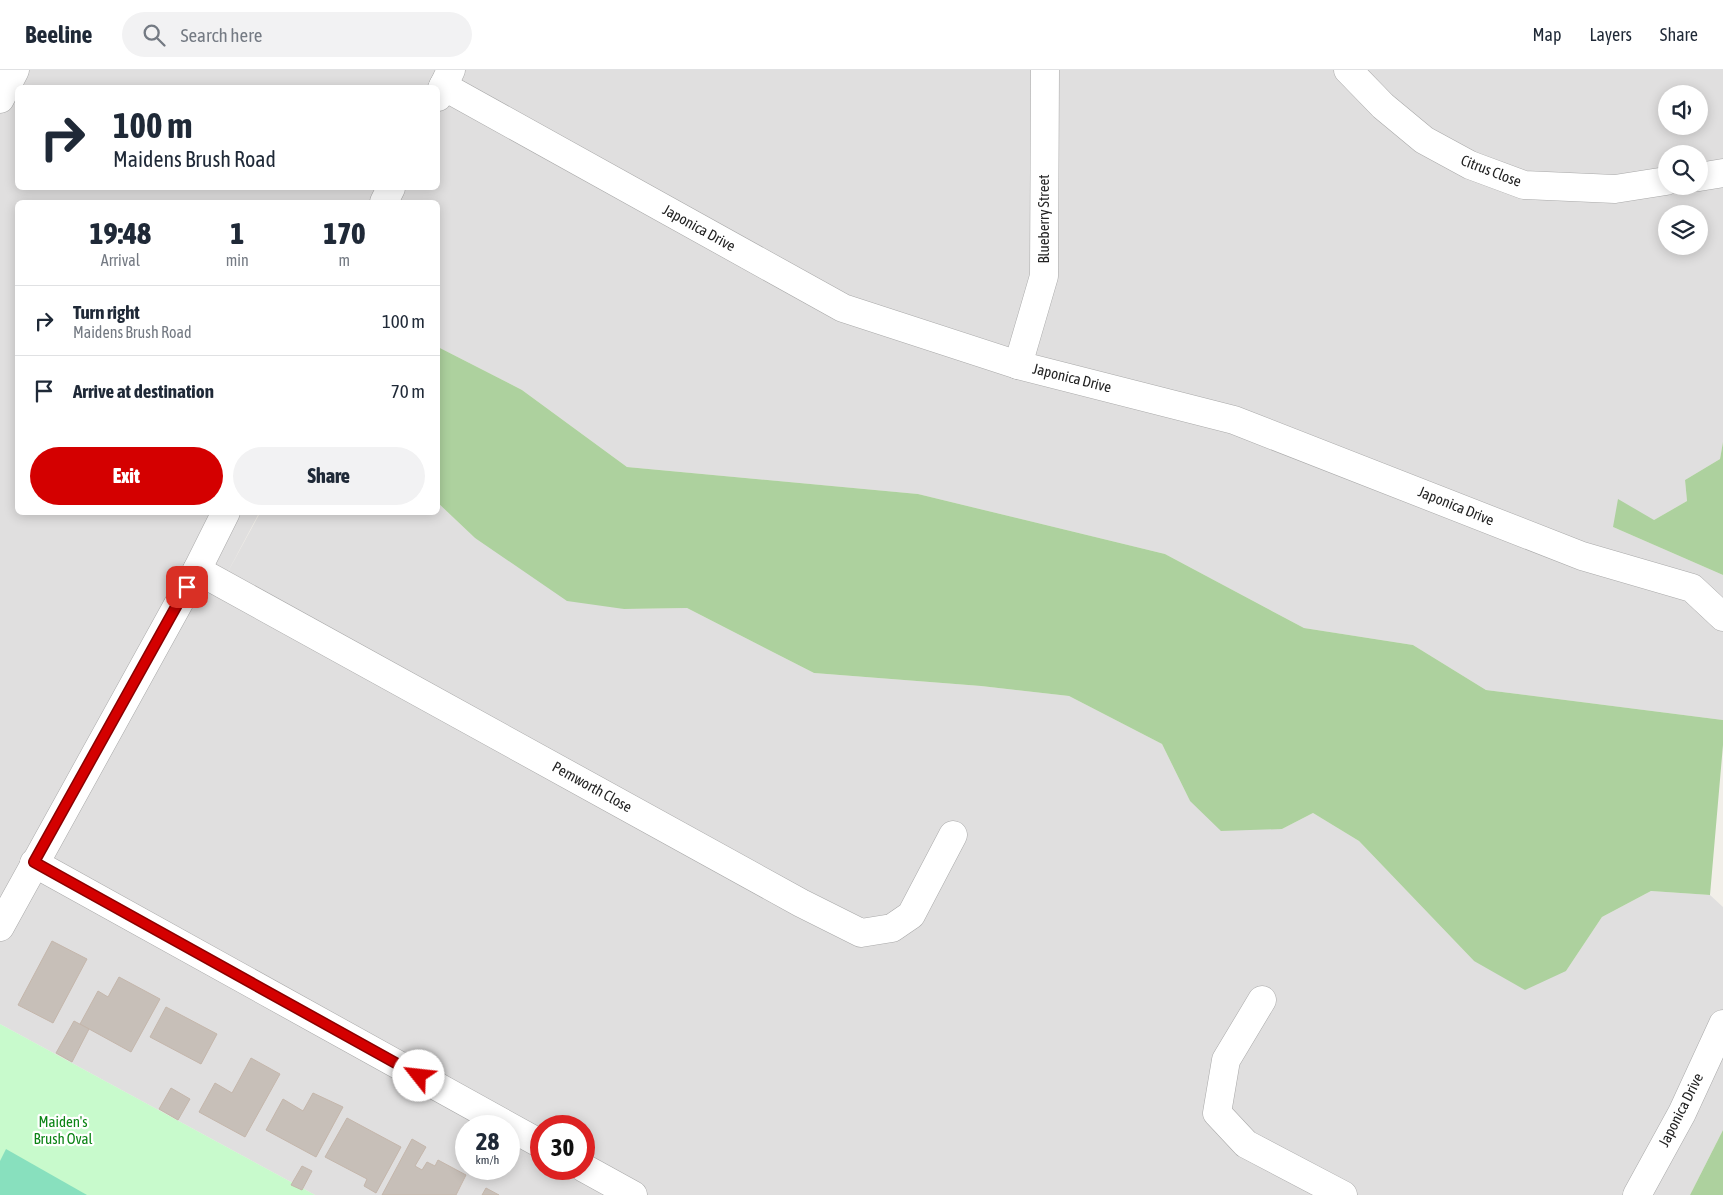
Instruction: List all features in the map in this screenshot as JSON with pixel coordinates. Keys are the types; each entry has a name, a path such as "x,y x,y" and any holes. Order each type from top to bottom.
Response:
{"street":[{"path":"0,99 15,70"},
{"name":"Blueberry Street","path":"1018,364 1044,276 1045,70"},
{"name":"Citrus Close","path":"1348,70 1383,106 1424,140 1470,165 1524,185 1615,189 1658,182"},
{"name":"Japonica Drive","path":"444,84 843,308 1018,364 1234,420 1582,556 1692,588 1723,617"},
{"path":"1708,176 1723,173"},
{"path":"0,927 224,515"},
{"name":"Pemworth Close","path":"196,570 801,903 861,933 892,928 911,915 953,835"},
{"path":"34,862 530,1138"},
{"path":"1262,1000 1226,1060 1217,1113 1246,1144 1343,1195"},
{"name":"Japonica Drive","path":"1637,1195 1682,1113 1723,1024"},
{"path":"595,1174 633,1195"}],"shaded area":[{"path":"0,70 1723,70 1723,442 1720,459 1685,480 1687,501 1654,520 1613,527 1723,575 1723,720 1486,690 1413,645 1304,628 1165,554 918,494 627,467 522,390 440,348 440,200 15,200 15,515 258,515 224,579 259,515 440,515 440,505 475,538 624,609 687,608 814,673 981,686 1069,696 1162,744 1190,801 1282,829 1313,813 1359,841 1474,961 1566,971 1602,917 1651,891 1710,895 1723,907 1723,1130 1690,1195 315,1195 0,1024"}],"green space":[{"path":"440,348 522,390 627,467 918,494 1165,554 1304,628 1413,645 1486,690 1723,720 1723,745 1710,895 1651,891 1602,917 1566,971 1525,990 1474,961 1359,841 1313,813 1282,829 1221,831 1190,801 1162,744 1069,696 981,686 814,673 687,608 624,609 567,601 475,538 440,505"},
{"path":"1723,442 1723,575 1613,527 1618,499 1654,520 1687,501 1685,480 1720,459"},
{"name":"Maiden's Brush Oval","path":"0,1024 315,1195 0,1195"},
{"path":"1723,1130 1723,1195 1690,1195"},
{"path":"6,1149 87,1195 0,1195 0,1161"}],"building":[{"path":"52,941 87,959 53,1023 18,1005"},
{"path":"119,977 160,999 131,1052 80,1024 98,991 108,997"},
{"path":"166,1007 217,1034 201,1064 150,1037"},
{"path":"74,1021 89,1029 72,1062 56,1053"},
{"path":"251,1058 280,1074 245,1137 199,1112 215,1083 232,1093"},
{"path":"171,1088 190,1099 178,1120 159,1109"},
{"path":"313,1093 343,1107 316,1157 266,1130 283,1099 303,1111"},
{"path":"347,1118 401,1147 376,1193 364,1186 367,1179 325,1157"},
{"path":"412,1139 426,1147 415,1166 422,1170 427,1162 435,1166 438,1160 455,1169 455,1180 464,1180 456,1195 382,1195"},
{"path":"302,1166 312,1171 302,1190 291,1185"},
{"path":"486,1188 499,1195 482,1195"}],"route":[{"path":"187,587 34,862 419,1076"}]}
